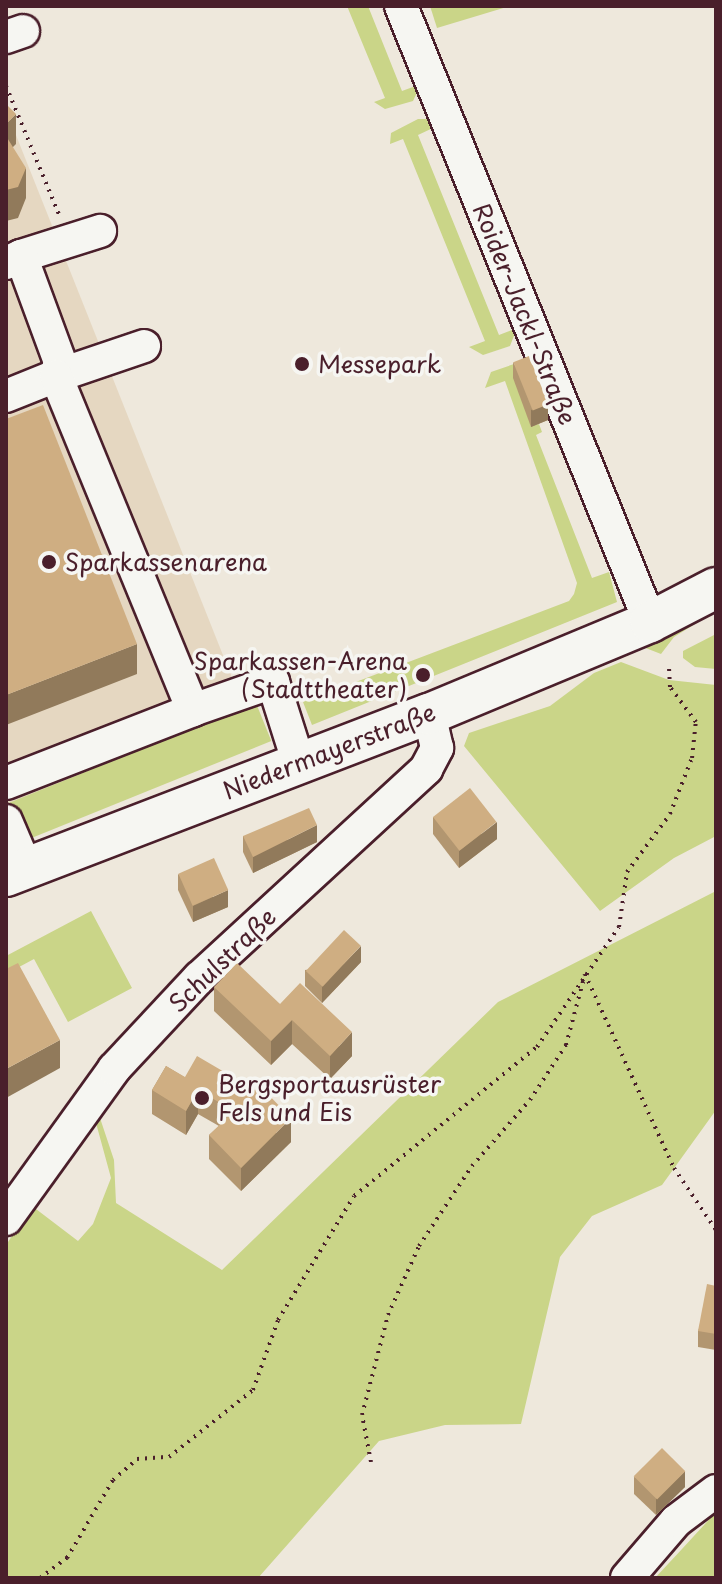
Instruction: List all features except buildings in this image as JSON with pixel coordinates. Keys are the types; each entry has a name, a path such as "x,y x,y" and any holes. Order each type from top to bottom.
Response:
{"main road":[{"name":"Niedermayerstraße","path":"16,872 298,761 429,714 650,622 716,588"}],"street":[{"name":"Roider-Jackl-Straße","path":"401,6 650,622"},
{"path":"84,235 14,259 60,362 56,376 193,710"},
{"path":"6,396 144,346"},
{"path":"6,783 273,682 298,761"},
{"name":"Schulstraße","path":"6,1219 114,1069 167,1012 426,769 437,748 429,714"},
{"path":"6,821 16,872"},
{"path":"627,1578 676,1521 716,1491"}],"path":[{"path":"6,86 84,235"},
{"path":"40,1578 67,1558 113,1480 137,1459 169,1457 253,1390 278,1320 354,1196 537,1047 619,927 627,872 670,814 692,758 696,722 670,687 669,667"},
{"path":"585,974 674,1168 716,1230"},
{"path":"371,1462 362,1415 388,1315 419,1246 472,1166 530,1100 566,1045 585,974"}],"shaded area":[{"path":"6,110 250,723 6,818"}],"green space":[{"path":"347,6 368,6 402,91 421,84 413,101 385,109 374,102 385,98"},
{"path":"430,6 510,6 437,28"},
{"path":"418,119 430,119 435,127 418,135 499,335 517,328 510,346 483,355 469,347 485,341 403,139 390,144 391,133"},
{"path":"514,364 531,426 539,424 542,432 536,435 592,578 609,572 617,602 312,725 303,702 569,601 574,594 577,583 505,381 485,388 491,372"},
{"path":"716,611 674,637 661,654 643,647"},
{"path":"716,634 716,669 695,667 683,658 683,651"},
{"path":"621,662 669,680 716,685 716,836 674,858 600,911 464,746 469,733 550,706 594,673"},
{"path":"256,703 271,741 25,841 9,803"},
{"path":"716,891 716,1110 662,1185 592,1216 560,1257 521,1424 445,1425 379,1441 258,1578 6,1578 6,1245 32,1206 78,1241 93,1224 111,1178 96,1123 99,1115 114,1160 116,1203 222,1270 498,1002"},
{"path":"91,911 132,988 68,1022 34,959 6,974 6,956"},
{"path":"716,1512 716,1578 655,1578 682,1549"}],"place":[{"name":"Messepark","path":"302,364"},
{"name":"Sparkassenarena","path":"49,562"},
{"name":"Sparkassen-Arena (Stadttheater)","path":"423,675"},
{"name":"Bergsportausrüster Fels und Eis","path":"202,1098"}]}
